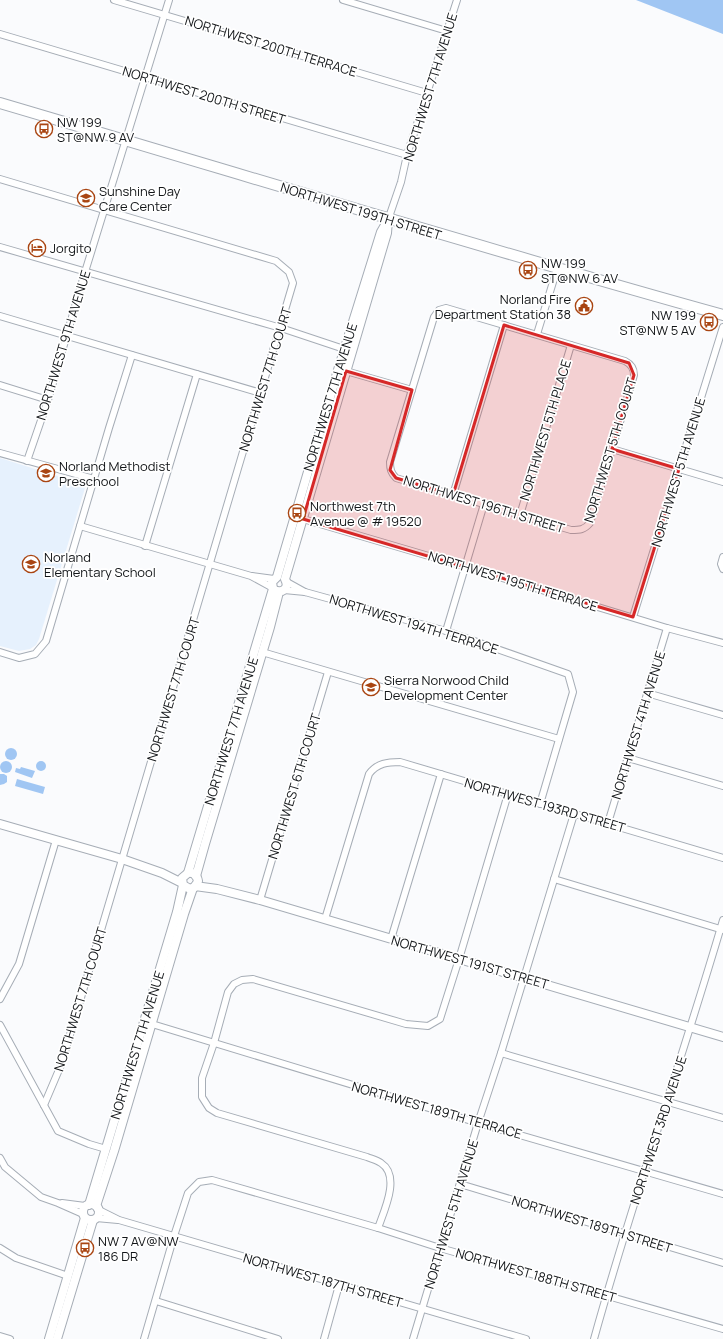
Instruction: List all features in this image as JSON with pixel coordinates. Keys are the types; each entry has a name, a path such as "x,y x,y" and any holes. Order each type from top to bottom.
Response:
{"main road":[{"name":"NORTHWEST 199TH STREET","path":"0,104 125,140 388,220 723,316"}],"street":[{"name":"NORTHWEST 200TH TERRACE","path":"114,0 427,93"},
{"name":"NORTHWEST 9TH AVENUE","path":"27,461 48,400 104,209 146,78 169,0"},
{"path":"343,0 447,31"},
{"name":"NORTHWEST 7TH AVENUE","path":"49,1339 68,1276 91,1212 152,1024 184,914 196,883 204,844 262,652 279,584 344,349 381,232 388,220 401,182 427,93 457,0"},
{"name":"NORTHWEST 200TH STREET","path":"0,34 408,155"},
{"path":"0,179 104,209"},
{"name":"NORTHWEST 7TH COURT","path":"44,1105 61,1065 294,283 289,272 276,261 104,209"},
{"name":"NORTHWEST 7TH AVENUE","path":"57,1339 91,1212 106,1148 166,947 184,879 279,584 303,519 388,233 388,220"},
{"path":"0,247 281,328 344,349"},
{"path":"537,334 557,269"},
{"path":"346,371 412,390 434,317 439,310 446,308 571,344"},
{"path":"0,316 261,393"},
{"path":"453,495 504,325"},
{"name":"NORTHWEST 5TH AVENUE","path":"633,617 723,327"},
{"name":"NORTHWEST 5TH COURT","path":"571,344 625,361 633,367 634,375 590,523 586,528 581,530"},
{"name":"NORTHWEST 5TH PLACE","path":"520,515 571,344"},
{"path":"0,652 19,658 35,654 46,641 132,355"},
{"path":"144,546 197,374"},
{"path":"0,385 48,400"},
{"name":"NORTHWEST 196TH STREET","path":"412,390 390,462 390,470 396,478 571,530 581,530"},
{"path":"612,449 723,482"},
{"path":"0,453 94,479"},
{"path":"446,631 484,504"},
{"name":"NORTHWEST 195TH TERRACE","path":"303,519 667,628 723,643"},
{"name":"NORTHWEST 194TH TERRACE","path":"80,526 144,546 446,631 568,674 573,692 559,739"},
{"path":"723,557 721,564 723,569"},
{"name":"NORTHWEST 4TH AVENUE","path":"608,823 667,628"},
{"path":"262,652 559,739 540,804"},
{"name":"NORTHWEST 6TH COURT","path":"260,900 328,672"},
{"path":"647,693 723,715"},
{"path":"628,758 723,786"},
{"name":"NORTHWEST 193RD STREET","path":"325,919 369,774 373,769 385,763 400,762 723,858"},
{"path":"391,939 441,774"},
{"path":"378,1228 391,1186 389,1173 386,1167 381,1163 367,1157 217,1113 209,1108 202,1097 202,1078 214,1044 228,992 234,984 242,980 253,979 406,1024 428,1026 440,1019 508,794"},
{"name":"NORTHWEST 5TH AVENUE","path":"413,1339 574,814"},
{"path":"0,824 122,859 184,879 194,874 196,883 188,888 184,879"},
{"path":"0,999 19,964 56,840"},
{"path":"554,878 722,929"},
{"name":"NORTHWEST 191ST STREET","path":"196,883 260,900 723,1037"},
{"name":"NORTHWEST 3RD AVENUE","path":"594,1339 625,1234 722,929 723,920"},
{"name":"NORTHWEST 189TH TERRACE","path":"152,1024 478,1123 646,1170 723,1194"},
{"path":"0,1025 58,1131 89,1144 106,1148"},
{"path":"501,1053 723,1118"},
{"path":"0,1158 5,1167 41,1197 119,1220"},
{"name":"NORTHWEST 188TH STREET","path":"174,1236 188,1193 199,1182 212,1180 378,1228 440,1248 723,1329"},
{"name":"NORTHWEST 189TH STREET","path":"460,1184 723,1263"},
{"path":"91,1212 119,1220"},
{"name":"NORTHWEST 187TH STREET","path":"119,1220 526,1339"},
{"path":"144,1339 174,1236"},
{"path":"0,1248 16,1258 68,1276"},
{"path":"324,1339 339,1285"},
{"path":"156,1301 278,1339"},
{"path":"0,1336 10,1339"}],"highlighted area":[{"path":"504,325 629,363 634,375 612,449 679,469 633,617 303,519 346,371 412,390 390,470 396,478 453,495"}],"shaded area":[{"name":"Norland Elementary School","path":"0,458 80,483 85,488 39,639 36,645 30,649 19,651 0,646"}],"water":[{"path":"636,0 723,0 723,34"},
{"path":"9,748 13,748 17,754 13,760 9,760 5,756 5,752"},
{"path":"4,761 8,761 12,767 8,773 4,773 0,769 0,765"},
{"path":"41,761 46,766 41,771 36,766"},
{"path":"21,767 35,771 32,778 15,772 16,768 20,769"},
{"path":"0,774 7,776 7,782 0,785"},
{"path":"17,779 45,787 43,794 15,786"}],"place":[{"name":"NW 199 ST@NW 9 AV","path":"44,129"},
{"name":"Sunshine Day Care Center","path":"86,198"},
{"name":"Jorgito","path":"37,248"},
{"name":"NW 199 ST@NW 6 AV","path":"528,270"},
{"name":"Norland Fire Department Station 38","path":"584,306"},
{"name":"NW 199 ST@NW 5 AV","path":"709,322"},
{"name":"Norland Methodist Preschool","path":"46,473"},
{"name":"Northwest 7th Avenue @ # 19520","path":"297,513"},
{"name":"Norland Elementary School","path":"31,564"},
{"name":"Sierra Norwood Child Development Center","path":"371,687"},
{"name":"NW 7 AV@NW 186 DR","path":"85,1248"}]}
